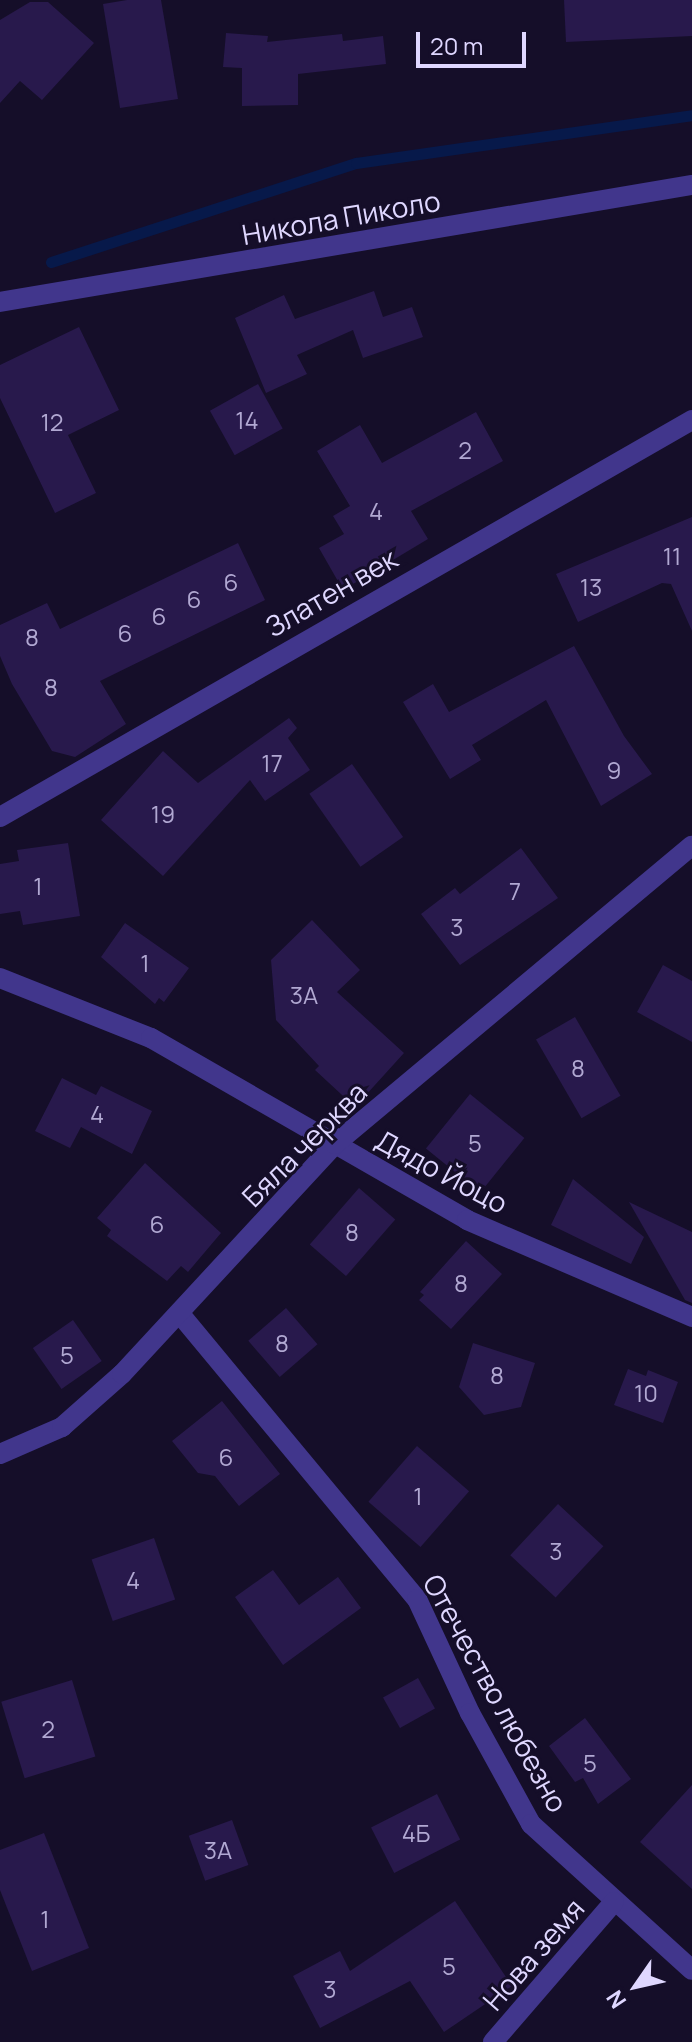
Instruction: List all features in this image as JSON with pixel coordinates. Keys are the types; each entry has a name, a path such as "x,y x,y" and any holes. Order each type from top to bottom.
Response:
{"street":[{"name":"Никола Пиколо","path":"0,302 692,185"},
{"name":"Златен век","path":"0,817 692,420"},
{"name":"Бяла черква","path":"0,1454 62,1427 180,1314 335,1144 692,846"},
{"name":"Дядо Йоцо","path":"0,978 151,1038 467,1220 692,1317"},
{"name":"Отечество любезно","path":"180,1314 417,1599 470,1713 531,1824 692,1970"},
{"name":"Нова земя","path":"493,2042 614,1902"}],"building":[{"path":"161,0 178,99 120,108 103,4"},
{"path":"564,0 692,0 692,36 566,42"},
{"path":"30,2 48,2 94,43 42,100 20,81 0,103 0,20"},
{"path":"226,33 268,36 267,42 342,34 343,41 383,36 386,64 298,74 298,105 242,106 242,68 223,67"},
{"path":"374,291 383,317 412,307 423,337 363,358 353,330 297,355 307,374 266,393 235,318 284,295 295,319"},
{"path":"79,327 119,410 68,435 96,493 55,513 0,398 0,365"},
{"path":"258,384 283,429 235,455 210,411"},
{"path":"476,412 503,461 411,511 428,539 343,590 319,548 344,534 333,516 350,506 317,451 360,425 382,463"},
{"path":"692,517 692,631 671,584 662,583 578,622 556,574"},
{"path":"238,543 265,600 100,681 126,724 75,757 52,751 12,684 0,656 0,625 47,603 60,629"},
{"path":"574,646 624,736 652,774 601,806 546,700 472,745 481,760 450,779 403,702 433,684 449,712"},
{"path":"289,718 297,728 288,738 310,770 265,801 250,780 163,876 101,820 163,751 198,783"},
{"path":"352,764 403,837 360,867 309,794"},
{"path":"68,843 80,916 23,925 20,911 0,914 0,864 19,861 17,850"},
{"path":"521,848 558,898 460,965 421,914 455,888 460,894"},
{"path":"312,920 360,970 337,992 404,1053 355,1107 315,1070 319,1066 276,1020 271,960"},
{"path":"125,923 189,968 164,1002 159,998 155,1004 101,957"},
{"path":"663,965 692,981 692,1042 637,1012"},
{"path":"575,1017 620,1096 582,1118 536,1040"},
{"path":"62,1078 96,1095 101,1086 152,1111 132,1154 81,1127 70,1148 35,1131"},
{"path":"470,1094 524,1138 480,1192 426,1148"},
{"path":"145,1163 221,1233 188,1272 181,1266 167,1281 107,1236 111,1230 97,1218"},
{"path":"573,1179 644,1237 631,1264 551,1225"},
{"path":"359,1188 395,1219 346,1276 310,1245"},
{"path":"629,1202 692,1232 692,1303 685,1300"},
{"path":"466,1241 502,1274 451,1329 419,1300 424,1295 420,1292"},
{"path":"286,1308 317,1344 280,1377 248,1341"},
{"path":"73,1320 102,1361 62,1389 33,1348"},
{"path":"473,1343 535,1363 521,1407 484,1415 459,1387"},
{"path":"628,1369 646,1376 648,1370 678,1382 663,1423 614,1405"},
{"path":"222,1401 280,1474 239,1506 215,1476 198,1473 172,1441"},
{"path":"417,1446 469,1491 421,1547 368,1502"},
{"path":"558,1504 603,1546 556,1597 510,1555"},
{"path":"154,1538 175,1599 113,1621 92,1559"},
{"path":"273,1570 299,1605 338,1577 361,1608 283,1665 235,1597"},
{"path":"418,1678 435,1709 400,1728 383,1697"},
{"path":"72,1680 95,1757 25,1778 1,1702"},
{"path":"585,1718 631,1779 598,1804 583,1778 575,1782 549,1746"},
{"path":"692,1785 692,1889 640,1842"},
{"path":"437,1794 460,1839 394,1873 371,1828"},
{"path":"232,1820 248,1865 205,1881 189,1836"},
{"path":"44,1833 89,1948 32,1971 0,1890 0,1850"},
{"path":"455,1901 512,1986 444,2032 410,1981 320,2028 293,1976 340,1951 350,1971"}],"waterway":[{"path":"51,262 356,163 692,115"}]}
